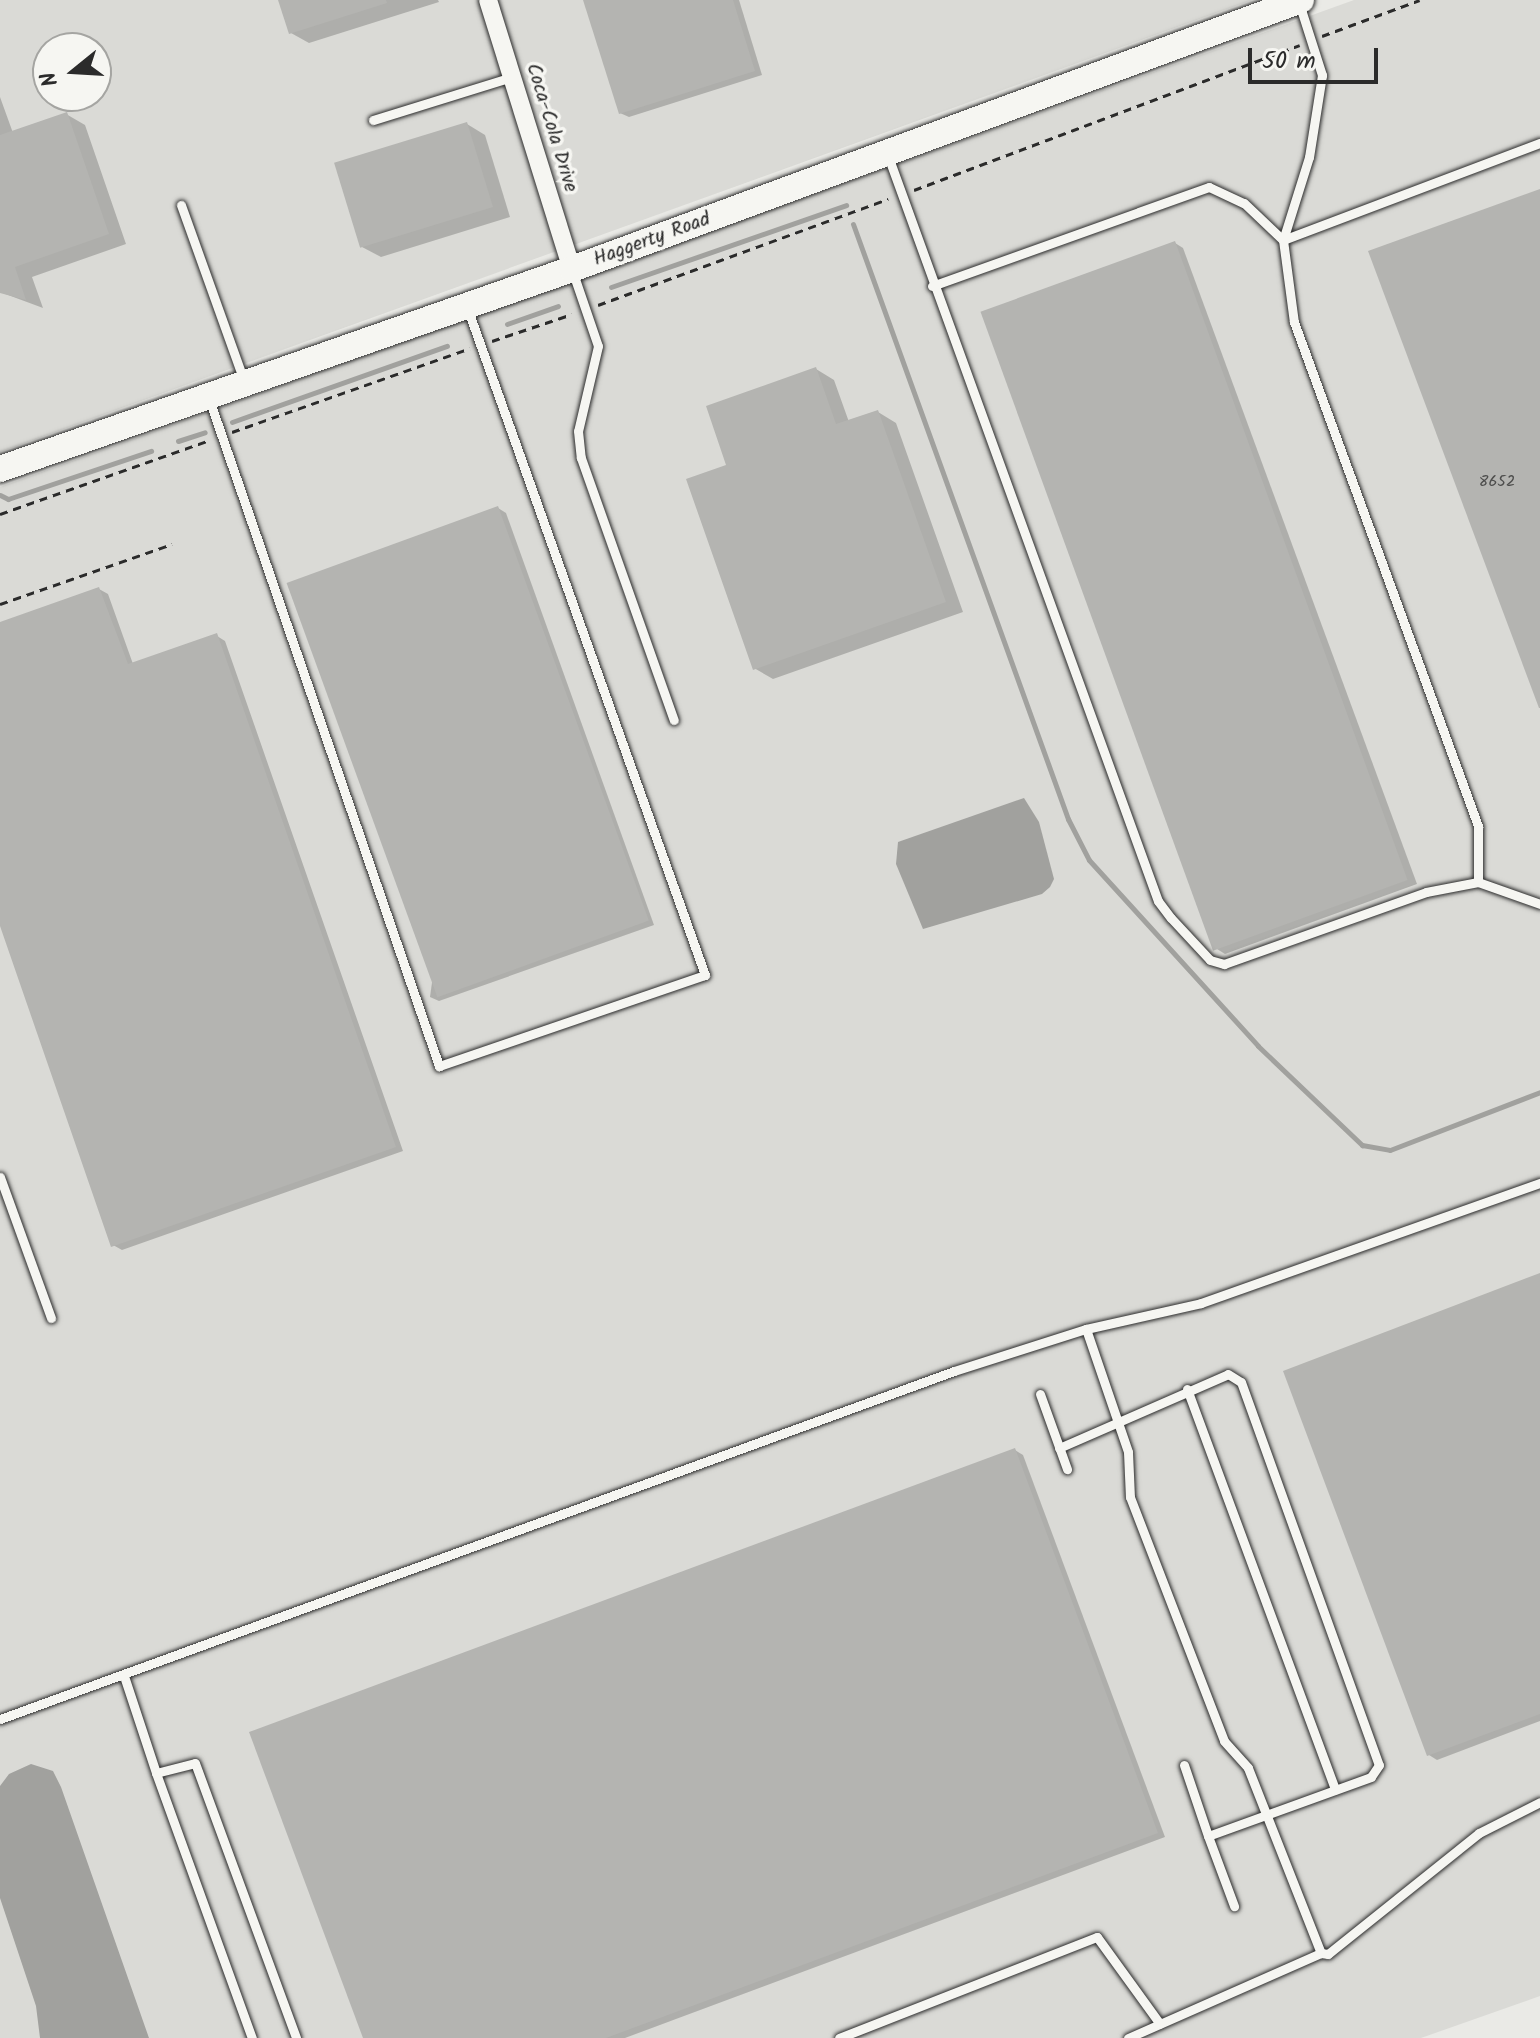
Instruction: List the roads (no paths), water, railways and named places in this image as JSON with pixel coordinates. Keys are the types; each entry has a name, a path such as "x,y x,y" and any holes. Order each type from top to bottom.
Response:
{"main road":[{"name":"Haggerty Road","path":"0,469 572,269 1299,0"}],"street":[{"name":"Coca-Cola Drive","path":"488,0 572,269"}],"lane":[{"path":"1299,0 1322,75 1309,157 1283,240 1294,322 1478,826 1478,882"},
{"path":"373,120 512,77"},
{"path":"1283,240 1540,143"},
{"path":"887,153 932,286 1158,901 1171,918 1210,960 1224,964 1426,892 1478,882 1540,904"},
{"path":"932,286 1209,187 1244,203 1283,240"},
{"path":"181,205 245,385"},
{"path":"572,269 598,346 578,431 581,458 674,720"},
{"path":"209,398 439,1066 705,975 466,307"},
{"path":"0,1177 51,1318"},
{"path":"0,1719 954,1371 1086,1329 1201,1303 1540,1183"},
{"path":"1086,1329 1128,1452 1130,1497 1224,1741 1248,1768 1321,1953"},
{"path":"1059,1448 1119,1424 1187,1389 1228,1374 1241,1382 1378,1751 1379,1765 1371,1777 1208,1836"},
{"path":"1187,1389 1335,1790"},
{"path":"1040,1394 1067,1469"},
{"path":"124,1676 252,2038"},
{"path":"156,1773 195,1763 296,2038"},
{"path":"1184,1765 1234,1906"},
{"path":"1128,2038 1321,1953 1328,1954 1479,1833 1539,1805"},
{"path":"839,2038 1097,1937 1160,2024"}],"waterway":[{"path":"611,287 846,205"},
{"path":"853,224 1068,819 1089,860 1258,1046 1362,1145 1390,1150 1540,1092"},
{"path":"507,324 558,306"},
{"path":"232,422 447,346"},
{"path":"178,441 205,432"},
{"path":"0,495 8,499 151,451"}]}
